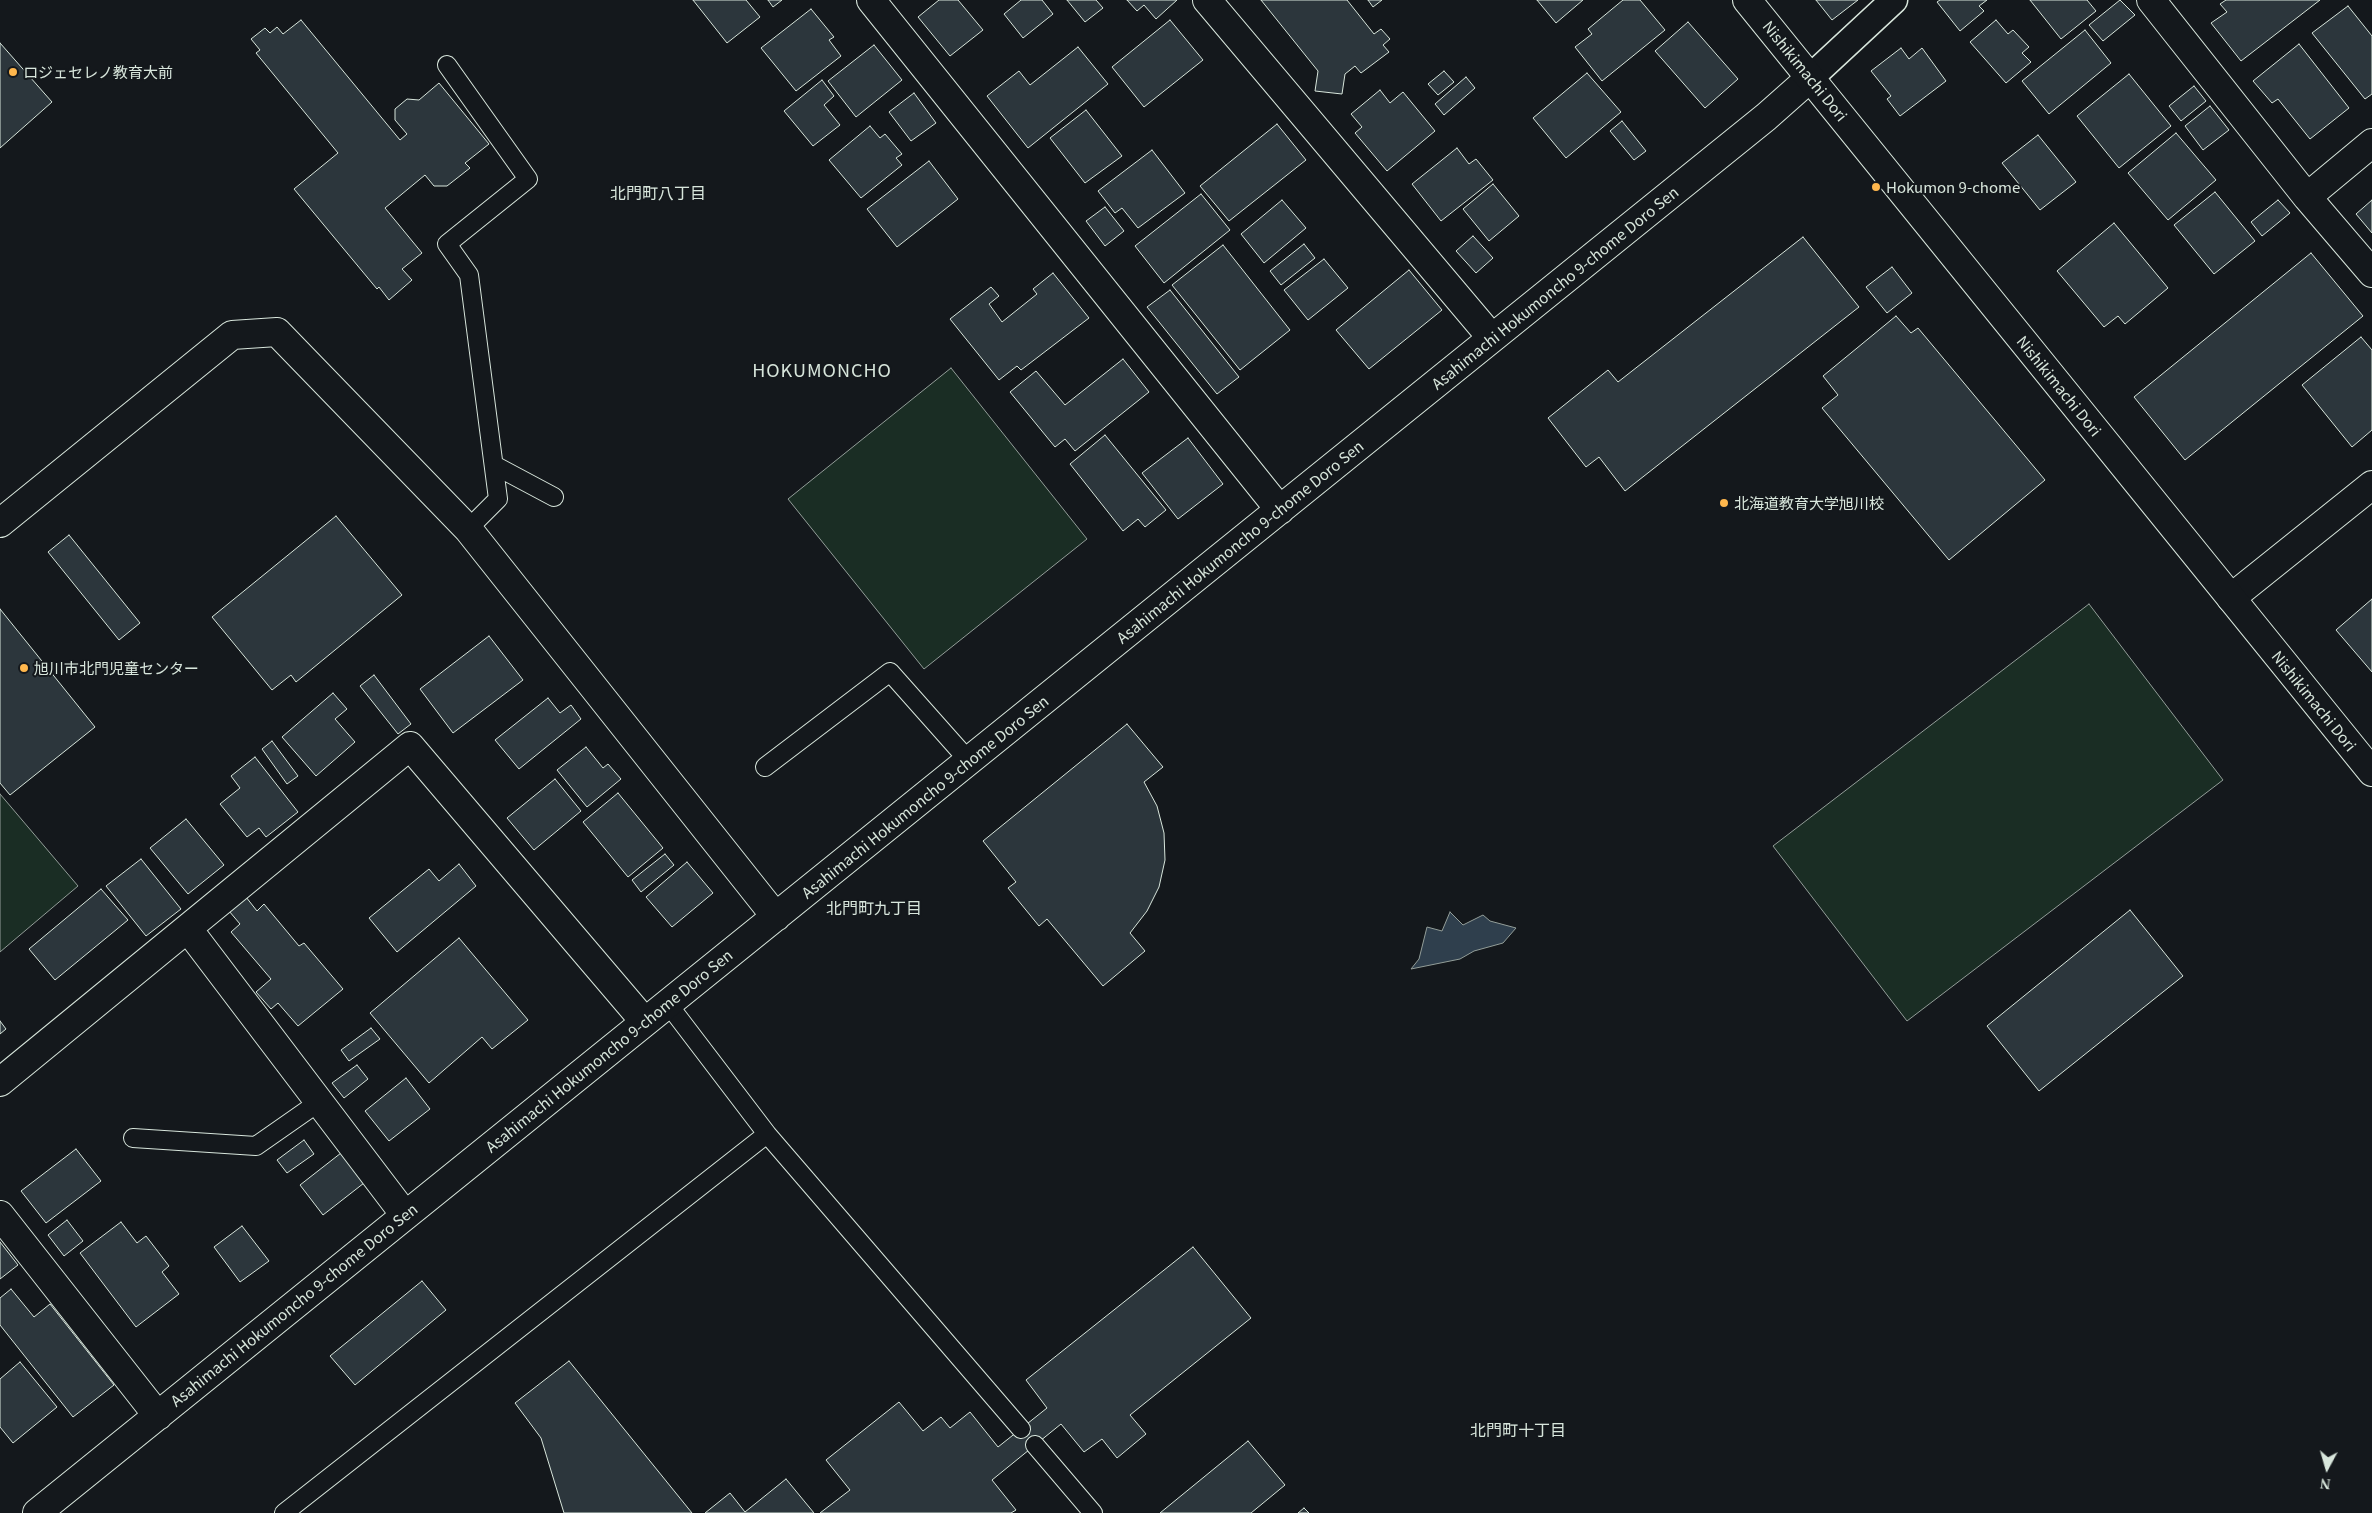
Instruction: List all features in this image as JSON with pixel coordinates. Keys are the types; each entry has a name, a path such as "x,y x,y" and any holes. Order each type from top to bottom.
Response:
{"street":[{"path":"872,0 1280,510"},
{"path":"1207,0 1492,338"},
{"name":"Nishikimachi Dori","path":"1747,0 2372,772"},
{"path":"1810,78 1894,0"},
{"path":"2151,0 2307,197 2372,273"},
{"name":"Asahimachi Hokumoncho 9-chome Doro Sen","path":"37,1513 1766,117 1810,78"},
{"path":"2307,197 2372,143"},
{"path":"0,523 232,335 278,332 468,529 776,917"},
{"path":"2231,598 2372,485"},
{"path":"0,1082 410,746 645,1022"},
{"path":"188,929 405,1215"},
{"path":"0,1215 158,1416"}],"lane":[{"path":"447,65 528,179 447,244 469,275 498,499 468,529"},
{"path":"494,465 554,497"},
{"path":"765,767 890,672 969,761"},
{"path":"668,1004 767,1134 1021,1429"},
{"path":"133,1138 256,1146 319,1102"},
{"path":"284,1513 767,1134"},
{"path":"1035,1445 1093,1513"}],"green space":[{"path":"951,368 1087,539 924,669 788,499"},
{"path":"2089,604 2223,780 1907,1021 1773,846"},
{"path":"0,794 78,886 0,952"}],"water":[{"path":"1450,912 1463,925 1483,915 1490,921 1516,928 1503,943 1474,951 1460,959 1411,969 1419,959 1427,927 1442,931"}],"building":[{"path":"693,0 746,0 760,17 727,43"},
{"path":"768,0 782,0 773,7"},
{"path":"939,0 958,0 983,30 950,56 918,17"},
{"path":"1021,0 1042,0 1053,14 1023,38 1004,14"},
{"path":"1067,0 1096,0 1103,8 1085,22"},
{"path":"1127,0 1177,0 1156,19 1144,5 1137,11"},
{"path":"1261,0 1347,0 1374,34 1381,29 1390,39 1383,45 1389,52 1361,73 1355,66 1345,74 1342,94 1315,91 1318,71"},
{"path":"1368,0 1382,0 1373,7"},
{"path":"1537,0 1583,0 1556,23"},
{"path":"1623,0 1640,0 1665,30 1602,81 1575,47 1592,34 1588,29"},
{"path":"1816,0 1858,0 1832,20"},
{"path":"1940,0 1987,0 1979,6 1984,11 1960,31 1937,2"},
{"path":"2030,0 2087,0 2096,11 2061,39"},
{"path":"2120,0 2135,15 2103,41 2089,25"},
{"path":"2226,0 2320,0 2241,61 2211,23 2227,12 2220,4"},
{"path":"2348,6 2372,36 2372,94 2365,99 2312,33"},
{"path":"811,9 834,37 829,40 841,56 796,91 761,48"},
{"path":"301,20 400,140 407,134 395,120 395,109 407,99 419,100 439,83 489,144 465,163 470,168 447,186 434,186 425,175 385,208 422,253 402,269 412,280 389,300 379,287 377,289 294,189 338,153 256,53 260,50 251,39 265,28 270,33 277,27 283,34"},
{"path":"1170,20 1203,60 1144,107 1112,67"},
{"path":"1996,20 2008,34 2013,30 2029,47 2022,53 2031,62 2006,83 1970,42"},
{"path":"1688,22 1738,79 1705,108 1655,51"},
{"path":"2085,30 2111,63 2049,114 2022,81"},
{"name":"ロジェセレノ教育大前","path":"0,43 52,102 0,148"},
{"path":"2299,44 2349,108 2310,139 2278,99 2272,103 2253,81"},
{"path":"874,45 902,80 856,117 828,81"},
{"path":"1078,47 1108,84 1028,148 987,96 1019,71 1030,85"},
{"path":"1901,48 1909,59 1922,48 1946,81 1900,116 1887,99 1891,96 1871,71"},
{"path":"1444,71 1454,82 1438,95 1428,84"},
{"path":"1587,73 1621,112 1566,158 1533,118"},
{"path":"2129,74 2171,126 2119,168 2077,116"},
{"path":"1466,77 1475,88 1444,115 1435,104"},
{"path":"822,80 834,96 824,105 840,125 813,146 784,111"},
{"path":"2194,86 2206,101 2181,121 2169,106"},
{"path":"1380,90 1390,103 1403,92 1435,131 1387,171 1355,133 1362,127 1351,114"},
{"path":"914,93 936,123 911,141 889,112"},
{"path":"2210,106 2229,130 2203,150 2185,126"},
{"path":"1086,110 1122,156 1085,183 1050,138"},
{"path":"1622,121 1646,151 1634,160 1610,131"},
{"path":"1277,124 1306,160 1229,221 1200,186"},
{"path":"870,126 880,138 885,134 902,154 896,158 902,165 861,198 829,160"},
{"path":"2176,133 2216,180 2168,220 2128,173"},
{"path":"2038,135 2076,182 2040,210 2002,163"},
{"path":"1457,148 1469,164 1476,159 1493,180 1441,221 1412,184"},
{"path":"1152,150 1185,193 1138,228 1122,208 1115,213 1098,191"},
{"path":"929,161 958,199 897,247 867,209"},
{"path":"1493,184 1519,216 1489,241 1463,209"},
{"path":"2215,192 2255,241 2214,274 2174,225"},
{"path":"1201,194 1230,230 1164,283 1135,246"},
{"path":"1282,200 1306,228 1264,263 1241,234"},
{"path":"2278,200 2290,213 2262,236 2251,222"},
{"path":"2372,200 2372,233 2356,214"},
{"path":"1105,207 1124,231 1105,246 1086,221"},
{"path":"2114,223 2168,288 2125,324 2118,316 2104,327 2057,271"},
{"path":"1473,236 1493,258 1476,273 1456,251"},
{"path":"1803,237 1859,307 1625,491 1599,457 1586,467 1548,418 1608,370 1618,382"},
{"path":"1304,244 1315,258 1281,285 1270,271"},
{"path":"1223,245 1290,330 1240,370 1172,285"},
{"path":"2311,253 2363,316 2185,460 2134,397"},
{"path":"1324,259 1348,288 1308,320 1284,290"},
{"path":"1892,267 1912,293 1887,313 1866,287"},
{"path":"1409,270 1442,310 1369,369 1336,330"},
{"path":"1053,273 1089,318 1021,370 1017,366 999,380 950,319 991,287 999,296 989,304 1002,322 1037,294 1033,289"},
{"path":"1170,290 1239,377 1217,394 1147,307"},
{"path":"1896,316 1911,333 1918,328 2045,480 1949,560 1822,408 1838,395 1823,376"},
{"path":"2361,337 2372,350 2372,430 2352,447 2302,385"},
{"path":"1123,359 1149,392 1075,451 1065,439 1055,447 1010,392 1036,371 1065,405"},
{"path":"1105,435 1166,510 1145,527 1138,519 1123,531 1070,464"},
{"path":"1188,438 1223,484 1178,519 1142,473"},
{"path":"336,516 402,595 296,682 291,675 272,690 212,617"},
{"path":"69,535 140,623 119,640 48,552"},
{"path":"2372,599 2372,672 2336,630"},
{"name":"旭川市北門児童センター","path":"0,609 95,727 10,795 0,783"},
{"path":"489,636 523,680 453,733 420,689"},
{"path":"374,675 411,724 398,734 360,686"},
{"path":"333,693 347,709 335,719 355,742 316,776 282,737"},
{"path":"548,698 560,713 571,705 581,719 519,769 495,740"},
{"path":"1127,724 1163,767 1144,782 1157,806 1164,833 1165,860 1159,887 1147,911 1130,933 1145,951 1103,986 1047,919 1039,926 1008,888 1016,882 983,841"},
{"path":"272,741 298,776 287,784 262,749"},
{"path":"586,747 603,768 608,764 621,779 587,807 557,770"},
{"path":"255,757 298,812 266,837 259,828 247,837 220,804 240,788 231,776"},
{"path":"555,779 581,811 534,850 507,818"},
{"path":"618,793 663,848 628,877 583,822"},
{"path":"186,819 224,865 188,894 150,848"},
{"path":"665,854 674,865 641,892 632,880"},
{"path":"141,859 181,909 146,936 106,886"},
{"path":"687,862 713,893 672,927 646,897"},
{"path":"459,864 476,886 397,952 369,918 429,869 439,881"},
{"path":"101,889 128,920 55,980 29,949"},
{"path":"246,897 257,911 264,904 299,946 304,943 343,989 298,1026 278,1003 271,1009 256,992 271,979 231,932 240,924 229,911"},
{"path":"2130,910 2183,976 2039,1091 1987,1026"},
{"path":"459,938 528,1020 492,1049 482,1037 429,1083 370,1013"},
{"path":"0,1021 6,1029 0,1034"},
{"path":"371,1028 380,1039 349,1061 341,1050"},
{"path":"357,1065 368,1079 344,1098 332,1083"},
{"path":"406,1078 430,1109 389,1141 365,1111"},
{"path":"304,1140 314,1154 287,1173 277,1160"},
{"path":"76,1149 101,1181 46,1223 21,1191"},
{"path":"341,1153 364,1183 323,1215 300,1185"},
{"path":"67,1220 83,1241 64,1256 48,1235"},
{"path":"121,1222 137,1243 146,1236 169,1266 162,1272 179,1294 136,1327 80,1253"},
{"path":"242,1226 269,1261 240,1282 214,1247"},
{"path":"0,1242 18,1265 0,1279"},
{"path":"1193,1247 1251,1318 1130,1415 1146,1434 1117,1458 1102,1439 1084,1452 1061,1424 992,1480 1016,1510 1011,1513 820,1513 850,1490 826,1460 899,1402 923,1431 941,1417 950,1428 970,1412 998,1447 1047,1408 1026,1380"},
{"path":"422,1281 446,1310 355,1385 330,1356"},
{"path":"11,1289 34,1317 50,1304 114,1385 73,1417 0,1325 0,1298"},
{"path":"569,1361 692,1513 564,1513 541,1438 515,1403"},
{"path":"20,1362 57,1407 13,1443 0,1427 0,1379"},
{"path":"1248,1441 1285,1485 1251,1513 1160,1513"},
{"path":"786,1479 814,1513 705,1513 730,1493 745,1512"},
{"path":"1304,1508 1309,1513 1298,1513"}],"place":[{"name":"ロジェセレノ教育大前","path":"13,72"},
{"name":"Hokumon 9-chome","path":"1876,187"},
{"name":"北海道教育大学旭川校","path":"1724,503"},
{"name":"旭川市北門児童センター","path":"24,668"}],"district":[{"name":"北門町八丁目","path":"658,193"},
{"name":"HOKUMONCHO","path":"822,370"},
{"name":"北門町九丁目","path":"874,908"},
{"name":"北門町十丁目","path":"1518,1430"}]}
